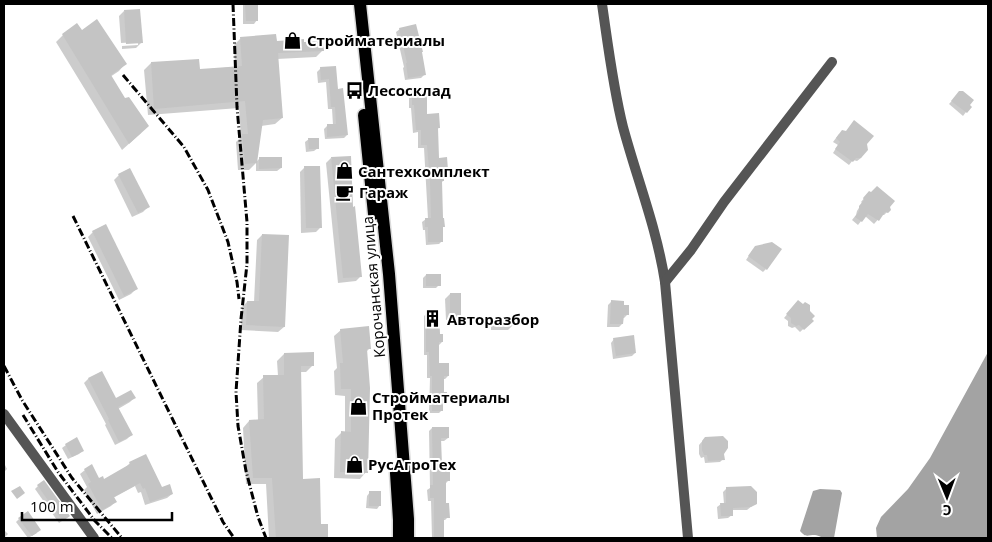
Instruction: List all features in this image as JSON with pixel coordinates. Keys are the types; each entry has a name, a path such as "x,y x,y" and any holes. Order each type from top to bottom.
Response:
{"main road":[{"name":"Корочанская улица","path":"352,4 381,277 399,512 399,538"},
{"name":"Корочанская улица","path":"360,4 389,274 408,538"}],"street":[{"path":"602,4 613,82 628,144 662,262 688,538"},
{"path":"665,282 832,62"},
{"path":"4,414 94,538"}],"shaded area":[{"path":"988,352 988,538 877,538 876,528 881,517 908,489 930,458"},
{"path":"820,489 840,490 842,493 834,538 805,535 800,531 813,491"}],"building":[{"path":"245,4 258,4 258,21 246,21"},
{"path":"140,9 143,43 126,44 124,10"},
{"path":"97,19 127,64 111,75 125,98 129,97 149,126 129,144 62,34 77,23 82,30"},
{"path":"416,24 426,75 408,78 407,63 399,28"},
{"path":"276,34 277,41 304,39 304,42 323,41 324,51 278,53 283,118 263,120 257,163 245,164 242,134 248,134 245,101 154,109 151,62 199,59 200,69 242,66 240,37"},
{"path":"336,66 338,89 343,88 348,135 327,137 327,124 336,124 335,107 331,107 329,79 321,80 320,67"},
{"path":"959,91 963,91 974,100 970,105 972,107 967,113 951,101"},
{"path":"412,93 427,93 427,114 439,113 439,158 447,157 448,170 444,170 444,181 442,181 445,227 443,227 443,242 428,242 428,227 425,227 425,218 431,218 427,145 421,145 421,130 416,130"},
{"path":"854,120 874,136 867,144 868,150 861,158 856,158 853,162 835,149 840,142 836,138 842,130 846,131"},
{"path":"308,138 319,138 319,149 309,149"},
{"path":"351,156 353,207 355,206 362,277 343,278 331,157"},
{"path":"259,157 282,157 282,168 259,169"},
{"path":"304,166 320,166 322,228 306,228"},
{"path":"130,168 150,207 138,213 118,174"},
{"path":"877,186 895,201 890,207 891,210 888,213 885,212 879,221 868,214 862,222 855,217 859,211 859,206 869,191 871,192"},
{"path":"106,224 138,289 124,296 92,231"},
{"path":"262,234 289,235 285,327 246,325 247,301 259,301"},
{"path":"772,242 782,249 767,270 748,256 755,246"},
{"path":"426,274 441,274 441,286 426,286"},
{"path":"450,293 461,293 461,315 450,316"},
{"path":"611,300 624,301 624,305 629,305 629,315 624,315 623,324 610,324"},
{"path":"798,300 803,304 805,302 810,305 810,311 815,316 812,319 814,321 804,330 799,325 796,326 791,323 791,318 786,314"},
{"path":"439,311 440,334 443,334 443,342 439,342 439,363 449,363 449,376 444,376 444,392 447,392 447,399 443,399 443,411 432,411 432,376 430,376 429,352 426,352 426,312"},
{"path":"496,316 515,316 515,326 496,326"},
{"path":"369,326 371,349 367,349 370,388 368,473 340,472 341,431 351,432 351,389 341,389 340,363 343,363 340,329"},
{"path":"634,335 636,353 616,356 613,338"},
{"path":"314,352 314,366 301,366 303,479 320,478 321,524 328,524 328,538 276,538 272,478 253,478 249,420 264,419 263,375 284,375 284,353"},
{"path":"102,371 116,398 131,390 136,398 118,407 133,435 119,442 88,378"},
{"path":"432,427 449,427 449,438 441,438 442,465 450,465 450,481 446,481 446,503 449,503 450,518 444,518 444,538 434,538 434,498 430,498 430,485 433,485"},
{"path":"723,436 728,441 728,448 724,454 725,460 708,461 707,455 704,455 702,450 702,441 705,437"},
{"path":"77,437 84,451 72,457 65,444"},
{"path":"146,454 162,487 170,484 173,494 150,502 145,488 143,489 140,483 114,497 117,502 102,510 88,484 91,482 84,469 92,464 99,478 103,476 104,479 130,464 129,462"},
{"path":"44,480 70,516 63,521 37,485"},
{"path":"20,486 25,493 17,499 11,491"},
{"path":"751,486 757,492 757,504 751,507 733,508 733,516 721,516 720,503 726,503 726,487"},
{"path":"369,491 381,491 381,506 369,506"},
{"path":"28,511 41,530 32,536 18,518"}],"railway":[{"path":"233,4 237,107 247,222 247,264 236,392 238,426 246,471 258,517 266,538"},
{"path":"123,75 184,147 208,190 228,242 239,299"},
{"path":"73,216 223,522 234,538"},
{"path":"4,366 22,400 72,478 122,538"},
{"path":"23,415 58,472 95,521 112,538"}],"place":[{"name":"Стройматериалы","path":"293,40"},
{"name":"Лесосклад","path":"354,90"},
{"name":"Сантехкомплект","path":"344,171"},
{"name":"Гараж","path":"345,192"},
{"name":"Авторазбор","path":"433,319"},
{"name":"Стройматериалы Протек","path":"358,406"},
{"name":"РусАгроТех","path":"354,464"}]}
